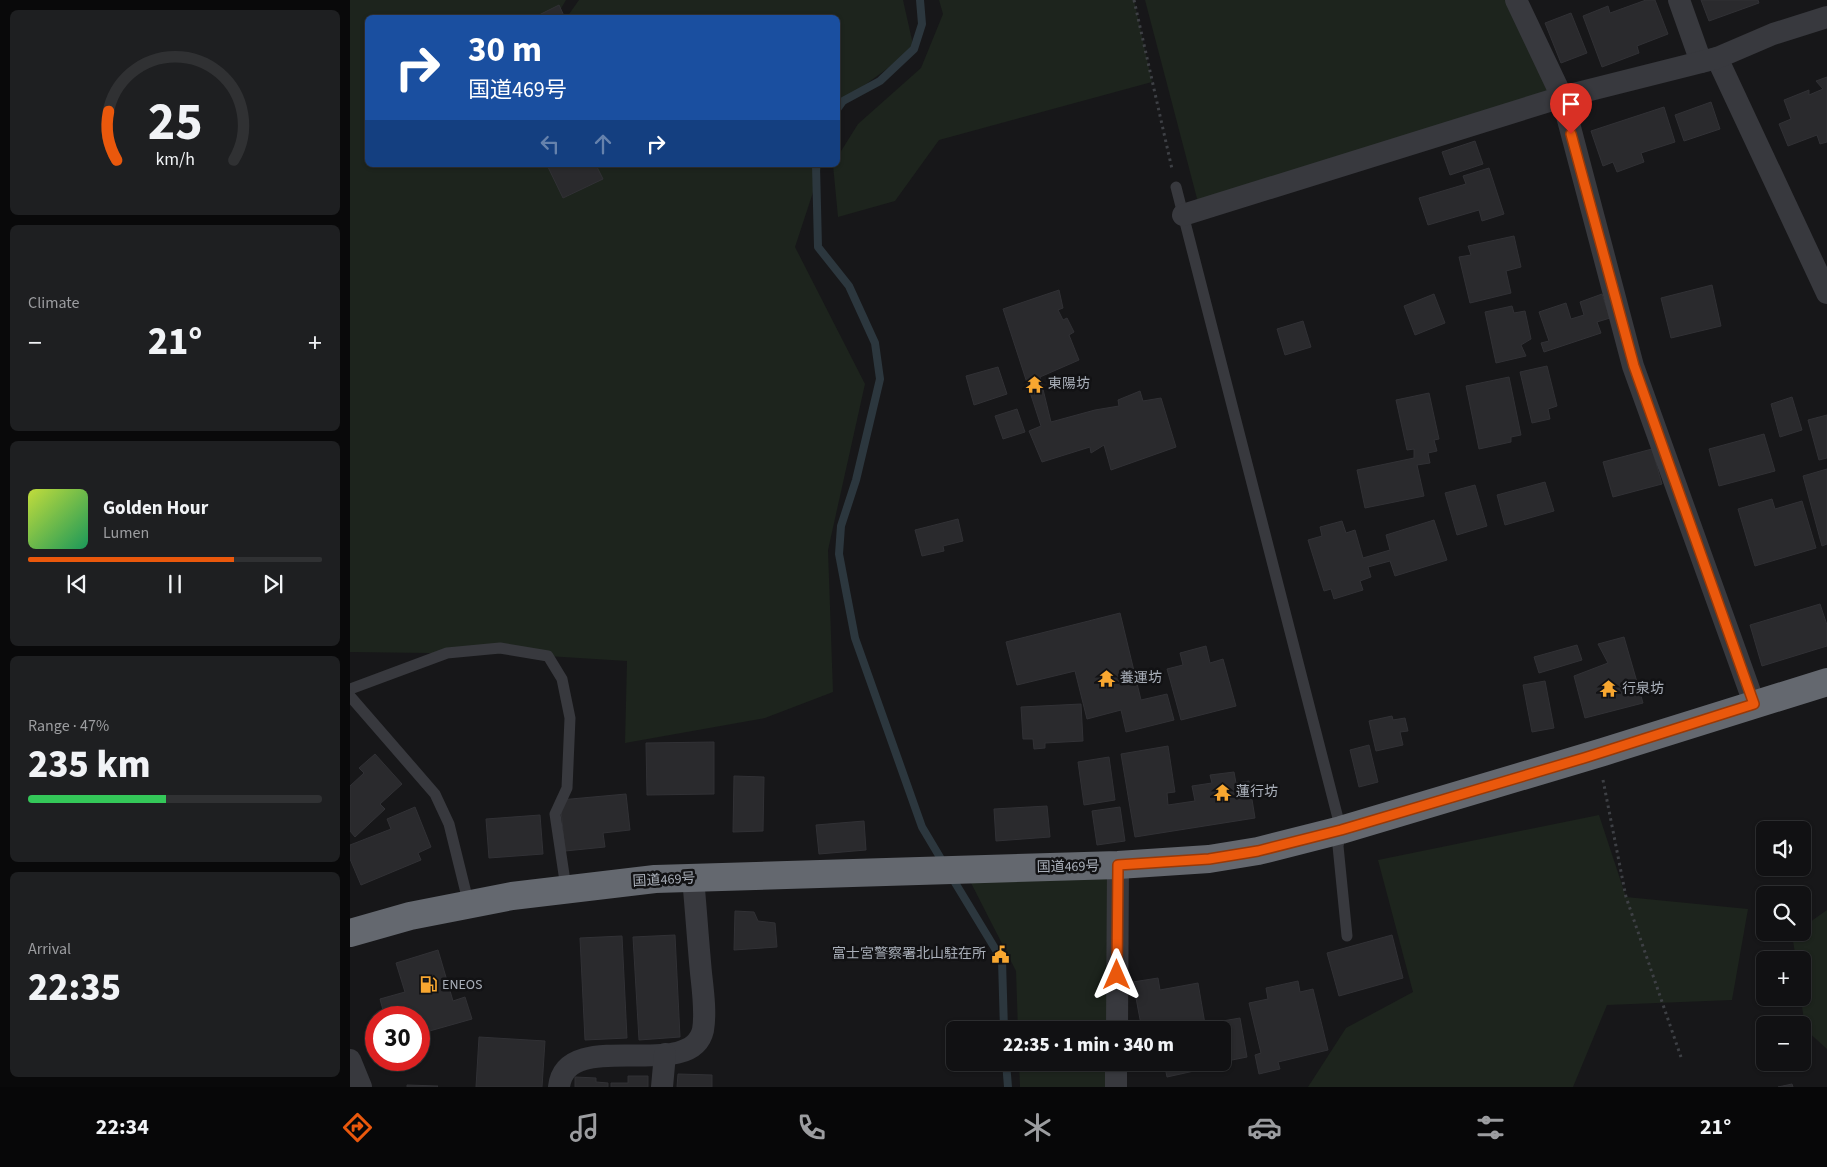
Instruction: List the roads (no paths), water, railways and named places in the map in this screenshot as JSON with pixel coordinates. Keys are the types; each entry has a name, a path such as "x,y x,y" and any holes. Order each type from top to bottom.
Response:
{"highway":[{"name":"国道469号","path":"350,934 410,916 469,905 566,888 655,879 908,873 965,869 1118,865 1209,859 1258,851 1341,830 1603,752 1827,682"}],"street":[{"path":"1516,0 1562,97 1634,366 1754,704"},
{"path":"1679,0 1827,293"},
{"path":"1183,216 1562,97 1709,60 1774,34 1827,17"},
{"path":"1117,1021 1118,865"},
{"path":"559,1087 560,1077 569,1065 584,1060 689,1051 699,1039 703,1030 703,996 693,878"},
{"path":"662,1087 665,1054"},
{"path":"350,1060 361,1087"},
{"path":"1116,1071 1116,1087"}],"lane":[{"path":"1176,186 1341,830 1338,846 1347,936"},
{"path":"350,689 447,653 500,648 548,656 562,679 570,718 568,788 555,814 566,888"},
{"path":"350,696 435,794 449,824 469,905"}],"waterway":[{"path":"840,105 843,101 880,81 914,49 922,24 920,0"},
{"path":"816,167 818,247 849,286 875,343 880,379 856,480 841,526 839,554 855,638 922,827 944,864"},
{"path":"951,876 1002,960 1004,1021"},
{"path":"1007,1071 1008,1087"}],"place":[{"name":"東陽坊","path":"1034,384"},
{"name":"養運坊","path":"1106,678"},
{"name":"行泉坊","path":"1608,689"},
{"name":"蓮行坊","path":"1222,792"},
{"name":"富士宮警察署北山駐在所","path":"1000,954"},
{"name":"ENEOS","path":"428,985"}]}
